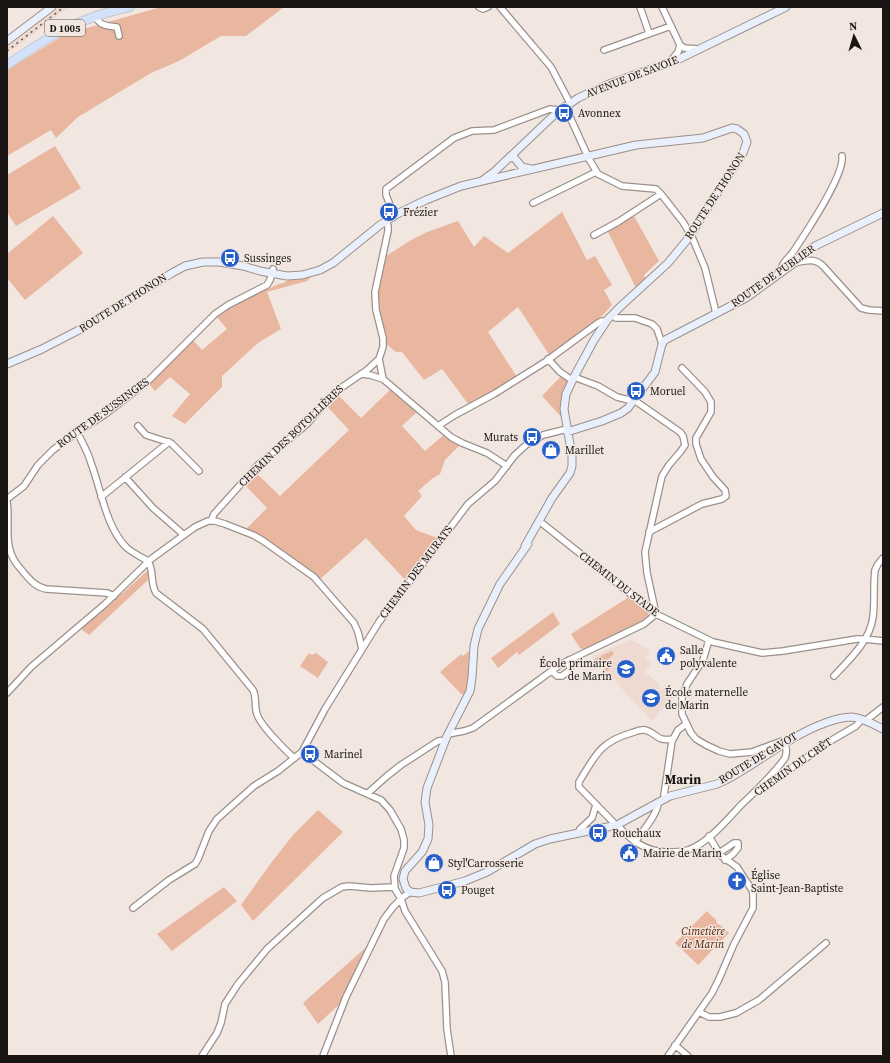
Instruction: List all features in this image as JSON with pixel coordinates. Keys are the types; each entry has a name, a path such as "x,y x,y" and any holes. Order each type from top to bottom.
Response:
{"main road":[{"name":"D 1005","path":"7,65 55,34 75,24 127,7"}],"street":[{"path":"7,42 52,7"},
{"path":"479,7 483,9 488,7"},
{"path":"500,7 551,67 565,107 596,172 622,186 654,188 661,194 683,222 707,274 716,313"},
{"path":"640,7 649,33"},
{"path":"662,7 680,45 684,48 701,49"},
{"name":"AVENUE DE SAVOIE","path":"475,183 486,178 565,107 585,94 669,63 786,7"},
{"path":"96,16 98,21 102,24 117,27 119,36"},
{"path":"604,50 671,26"},
{"path":"669,63 678,52 680,45"},
{"path":"394,215 386,195 386,189 451,139 472,131 494,130 550,109 565,107"},
{"name":"ROUTE DE THONON","path":"7,364 42,349 77,331 182,268 196,263 210,261 243,266 257,271 272,271 295,277 324,268 337,260 394,215 438,195 475,183 645,144 703,138 732,128 743,131 747,142 744,153 690,235 668,263 606,322 566,394 564,404 573,463 570,473 552,498 541,523 532,532 525,546 500,584 480,624 474,646 470,691 447,737 426,793 425,802 429,830 427,844 422,852 407,868 403,876 404,885 410,892"},
{"path":"512,155 522,167 526,169 534,169"},
{"path":"781,273 782,266 827,198 842,164 842,156"},
{"path":"506,161 506,169 510,173 515,174"},
{"path":"533,203 596,172"},
{"path":"594,235 618,222 661,194"},
{"name":"ROUTE DE PUBLIER","path":"662,344 667,338 741,301 781,273 815,246 883,213"},
{"path":"382,380 379,359 383,342 376,310 375,292 388,231 386,221"},
{"path":"794,263 812,260 821,263 864,309 883,315"},
{"name":"ROUTE DE SUSSINGES","path":"7,501 24,486 38,466 50,453 77,432 104,415 147,382 218,312 267,285 272,271"},
{"path":"864,309 883,311"},
{"path":"567,431 595,424 622,413 628,408 656,369 662,344 658,331 652,324 635,318 616,318 612,315"},
{"path":"438,426 494,394 548,360 595,324 601,321 606,322"},
{"name":"CHEMIN DES BOTOLLIÈRES","path":"211,521 214,514 259,464 306,425 338,390 379,359"},
{"path":"368,793 386,776 439,740 473,728 569,660 644,624 656,614 645,552 662,476 669,465 684,448 685,442 683,436 680,432 634,400 617,397 598,386 573,379 560,372 548,360"},
{"path":"649,532 702,504 720,500 726,496 725,490 713,477 701,459 696,444 697,436 710,415 712,409 711,402 705,392 682,368"},
{"path":"361,374 370,375 382,380 459,442 483,451 507,466"},
{"path":"138,426 146,435 169,442 199,471"},
{"name":"CHEMIN DES MURATS","path":"302,752 325,709 385,613 462,511 473,499 495,481 518,452 534,440 547,433 567,431"},
{"path":"77,432 92,463 101,497 109,518 122,542 130,550 148,561 150,564 153,589 156,593 206,632 253,690 256,696 258,717 279,743 294,758"},
{"path":"101,497 169,442"},
{"path":"125,477 153,508 184,535"},
{"path":"7,501 9,544 13,558 30,580 38,587 107,593 114,596"},
{"path":"7,693 37,661 114,596 148,561 184,535 203,523 211,521 225,524 258,537 314,578 354,623 362,649"},
{"name":"CHEMIN DU STADE","path":"541,523 656,614 720,644 762,653 865,639 883,641"},
{"path":"7,562 13,558"},
{"path":"834,676 854,655 865,639 871,626 873,618 875,570 883,558"},
{"path":"709,640 703,660 689,680 683,694 682,711 686,724 696,739 719,751 730,754 739,754 755,751 780,741 784,744 786,753 785,758 755,791"},
{"path":"552,671 557,676 562,676 570,670 569,660"},
{"name":"CHEMIN DU CRÊT","path":"635,842 644,848 654,850 681,851 693,847 709,836 755,791 762,789 827,743 851,729 883,707"},
{"name":"ROUTE DE GAVOT","path":"410,892 422,893 472,879 487,872 532,845 550,839 616,825 676,794 722,782 805,731 833,720 847,717 864,720 883,729"},
{"path":"673,739 660,739 644,729 618,737 601,748 595,755 579,785 580,789 635,842 652,818 664,795 673,739 678,730 686,724"},
{"path":"133,908 169,880 195,864 209,831 217,820 254,786 302,752 343,783 368,793 386,804 404,836 404,848 394,876 394,886 401,898 405,911 442,971 445,982 446,1024 451,1056"},
{"path":"578,833 580,829 592,818 596,805"},
{"path":"668,1056 700,1012 716,986 734,944 752,911 754,904 753,892 737,867 726,860 719,853 709,836"},
{"path":"719,853 734,843 738,843 739,846 736,851 726,860"},
{"path":"202,1056 217,1034 221,1024 225,1004 234,991 267,949 323,898 342,886 371,888 394,886"},
{"path":"323,1056 349,990 386,915 401,898 410,892"},
{"path":"700,1012 709,1017 720,1017 736,1013 759,1000 826,943"},
{"path":"675,1045 688,1056"}],"shaded area":[{"path":"60,7 69,7 7,54 7,47"},
{"name":"École primaire de Marin","path":"631,640 650,650 646,658 652,662 645,672 660,685 659,690 660,691 665,686 675,694 652,721 601,666 595,663 592,656"}],"green space":[{"path":"161,7 284,7 246,36 221,36 179,61 151,73 78,117 56,138 51,130 7,156 7,70 66,34"},
{"path":"55,146 81,188 16,226 7,212 7,175"},
{"path":"562,212 587,260 595,256 612,285 604,290 612,305 602,316 550,356 518,307 488,332 517,377 469,405 442,369 424,380 402,352 396,352 386,344 385,334 377,305 377,292 386,256 427,232 458,221 474,247 484,236 508,253"},
{"path":"633,214 659,261 644,275 645,279 636,288 607,230"},
{"path":"53,216 83,253 25,300 7,278 7,254"},
{"path":"309,276 310,278 307,281 267,292 281,329 258,343 222,376 222,387 185,424 172,416 190,394 170,377 155,391 147,382 191,338 202,350 227,329 216,316 224,310 265,288 268,289 281,283 282,284 290,279"},
{"path":"562,375 568,381 562,418 542,396"},
{"path":"392,388 419,410 402,426 425,451 446,433 462,443 445,460 440,474 418,491 422,496 404,516 416,530 440,539 408,583 366,538 318,581 244,531 267,508 244,484 255,472 280,496 349,430 325,404 335,392 361,418"},
{"path":"149,569 148,580 89,635 80,628 117,596 123,593"},
{"path":"629,597 648,613 648,616 644,621 584,650 580,648 571,634"},
{"path":"553,612 560,624 519,655 517,652 498,668 491,658"},
{"path":"469,651 468,684 464,694 461,694 440,672 461,654 463,656"},
{"path":"612,651 614,654 606,661 612,667 607,671 595,663 594,660 596,658"},
{"path":"309,653 312,655 316,653 328,662 318,678 300,666"},
{"path":"318,810 343,832 253,921 241,905 293,835"},
{"path":"224,887 237,901 172,951 157,934"},
{"name":"Cimetière de Marin","path":"707,911 716,920 717,924 729,933 698,965 675,943"},
{"path":"371,943 343,1001 318,1024 303,1003"}],"railway":[{"path":"7,51 64,7"}],"place":[{"name":"Avonnex","path":"564,113"},
{"name":"Frézier","path":"389,212"},
{"name":"Sussinges","path":"230,258"},
{"name":"Moruel","path":"636,391"},
{"name":"Murats","path":"532,437"},
{"name":"Marillet","path":"551,450"},
{"name":"Salle polyvalente","path":"666,656"},
{"name":"École primaire de Marin","path":"626,669"},
{"name":"École maternelle de Marin","path":"651,698"},
{"name":"Marinel","path":"310,754"},
{"name":"Rouchaux","path":"598,833"},
{"name":"Mairie de Marin","path":"629,853"},
{"name":"Styl'Carrosserie","path":"434,863"},
{"name":"Église Saint-Jean-Baptiste","path":"737,881"},
{"name":"Pouget","path":"447,890"}],"district":[{"name":"Marin","path":"683,779"}]}
